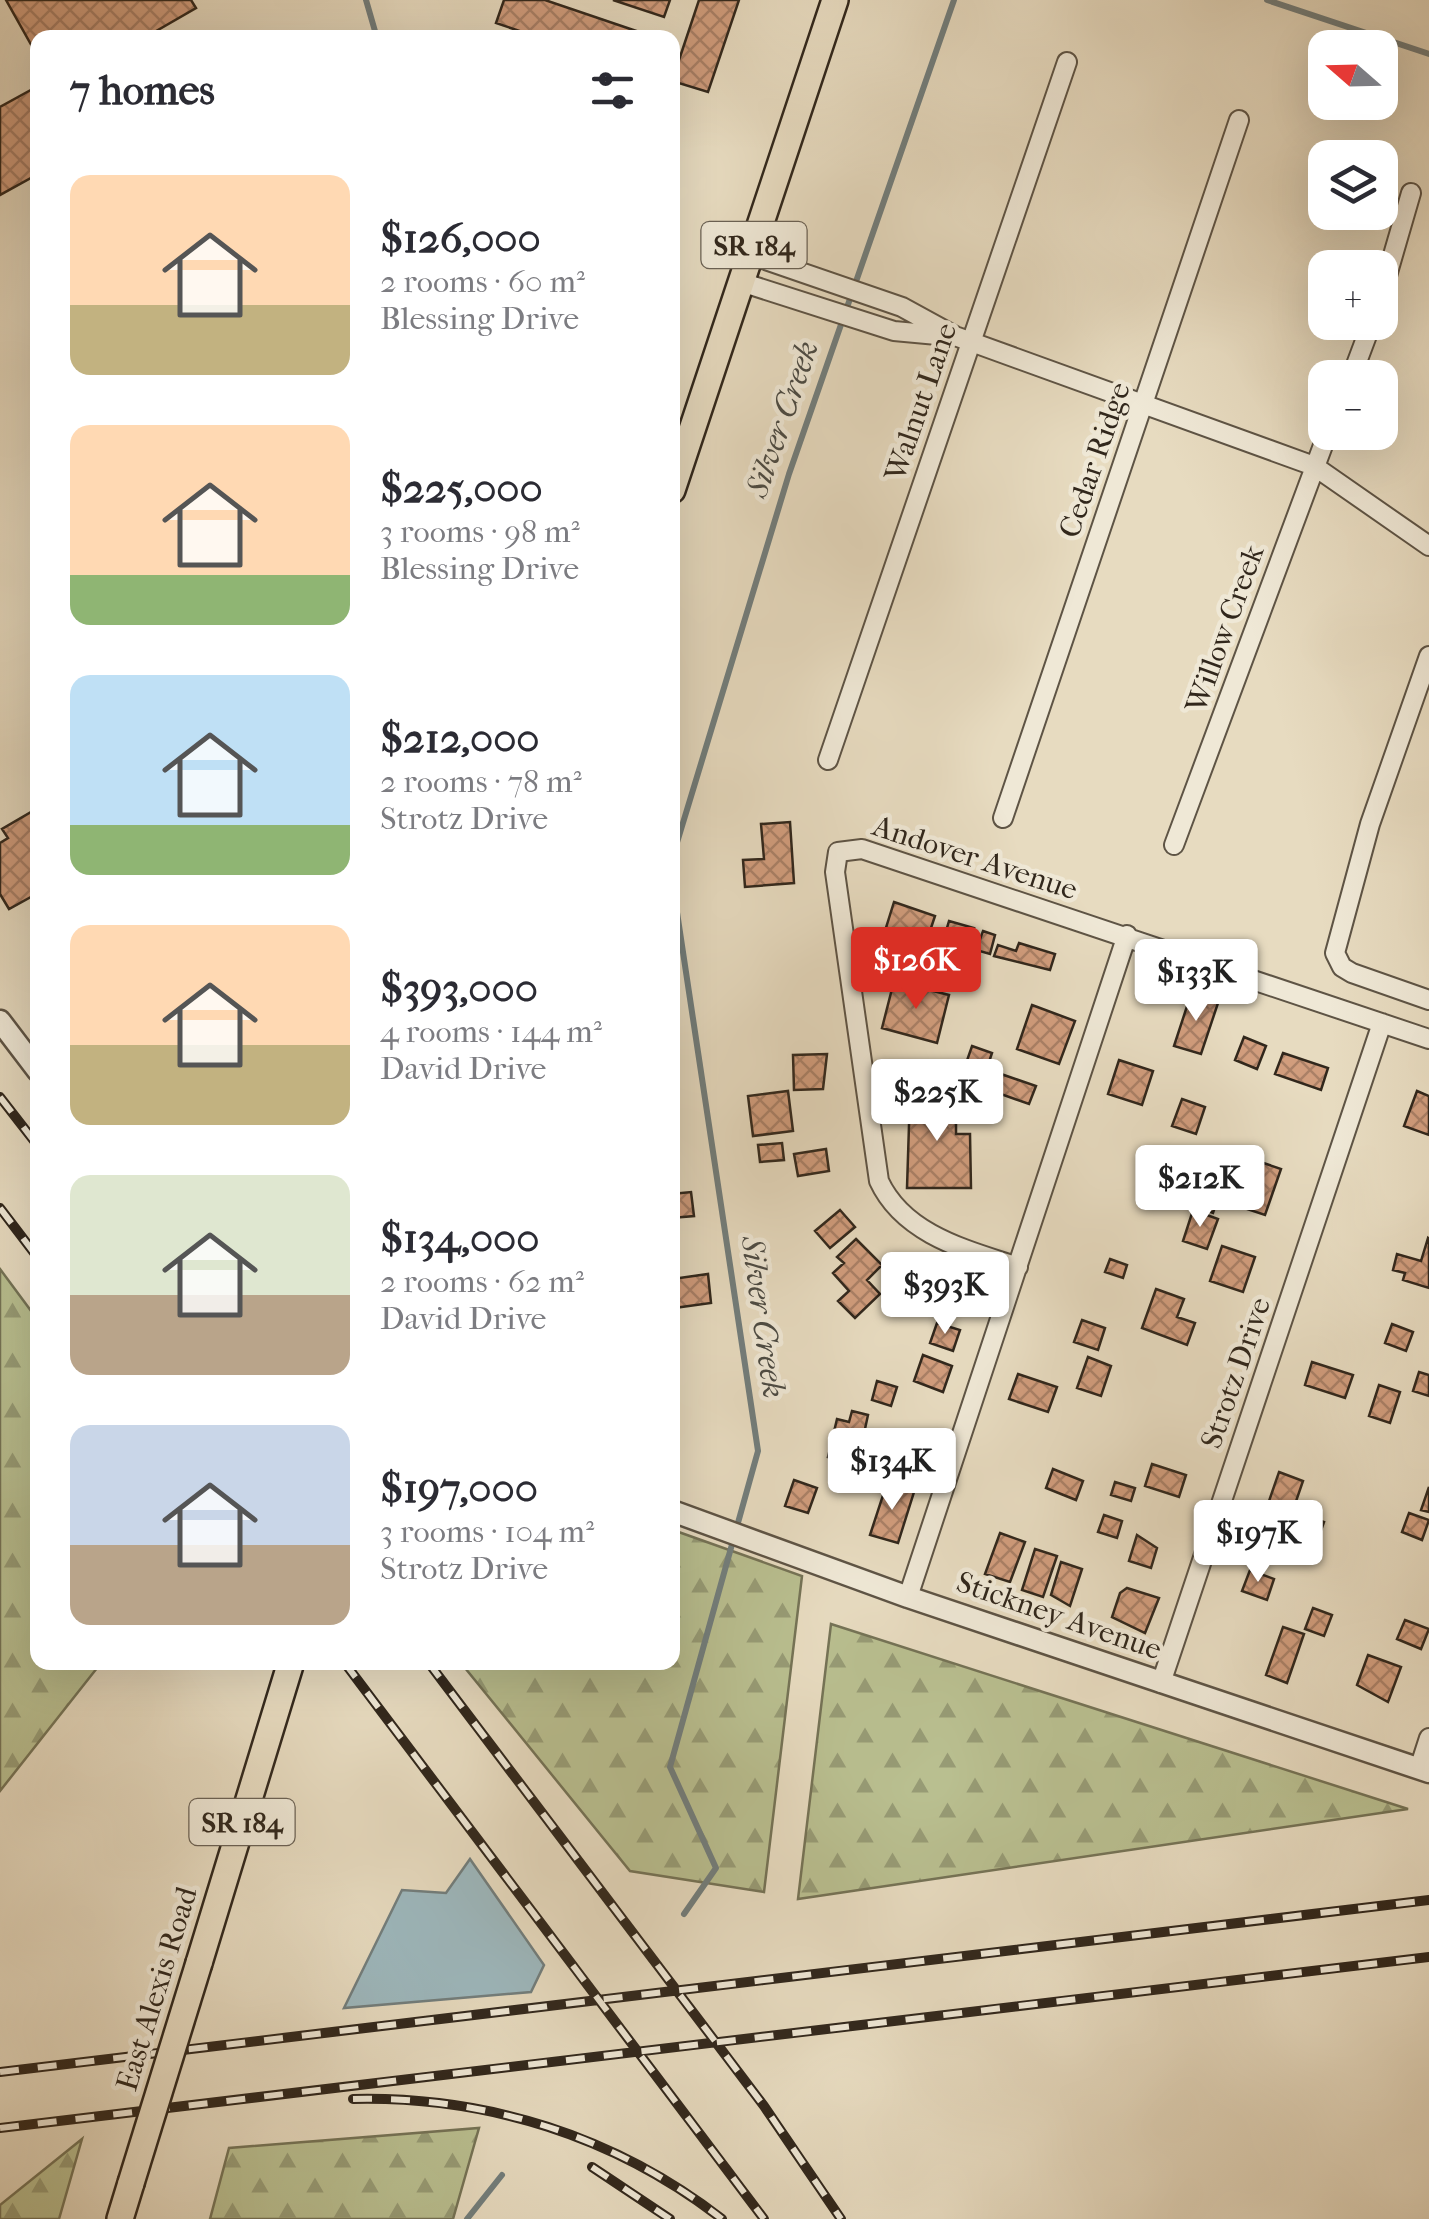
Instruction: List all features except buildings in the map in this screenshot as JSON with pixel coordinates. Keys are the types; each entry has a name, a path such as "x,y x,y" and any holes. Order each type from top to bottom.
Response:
{"main road":[{"name":"SR 184","path":"680,466 835,0"},
{"name":"East Alexis Road","path":"120,2219 288,1672"}],"street":[{"name":"Walnut Lane","path":"828,760 962,339 1067,62"},
{"name":"Cedar Ridge","path":"1003,818 1239,120"},
{"path":"1394,250 1411,193"},
{"path":"750,255 902,307 962,339 1314,466 1429,546"},
{"path":"742,282 894,330 962,339"},
{"name":"Willow Creek","path":"1174,845 1321,450"},
{"path":"1429,656 1347,899 1335,953 1342,968 1429,1000"},
{"name":"Andover Avenue","path":"1018,1267 931,1235 900,1212 879,1181 836,872 838,852 862,849 1128,935 1429,1040"},
{"path":"908,1597 1128,935"},
{"path":"0,1021 30,1060"},
{"name":"Strotz Drive","path":"1161,1682 1382,1024"},
{"name":"Stickney Avenue","path":"680,1513 908,1597 1424,1771"},
{"path":"1424,1771 1429,1738"}],"green space":[{"path":"0,1269 30,1310 30,1670 95,1670 0,1791"},
{"path":"680,1532 802,1576 764,1892 630,1871 467,1670 680,1670"},
{"path":"831,1624 1408,1809 798,1899"},
{"path":"479,2128 453,2219 210,2219 229,2148"},
{"path":"82,2139 59,2219 0,2219 0,2205"}],"water":[{"path":"470,1859 544,1965 531,1992 344,2008 402,1890 446,1893"}],"waterway":[{"path":"366,0 375,30"},
{"name":"Silver Creek","path":"680,833 789,474 954,0"},
{"path":"1267,0 1429,54"},
{"name":"Silver Creek","path":"680,932 758,1451 670,1767 716,1868 684,1914"},
{"name":"Silver Creek","path":"467,2219 502,2175"}],"railway":[{"path":"0,1097 30,1136"},
{"path":"0,1208 30,1247"},
{"path":"350,1670 764,2219"},
{"path":"434,1670 764,2106 841,2219"},
{"path":"0,2072 1429,1900"},
{"path":"0,2128 1429,1957"},
{"path":"353,2099 452,2105 548,2127 638,2165 722,2219"},
{"path":"592,2167 670,2219"}]}
